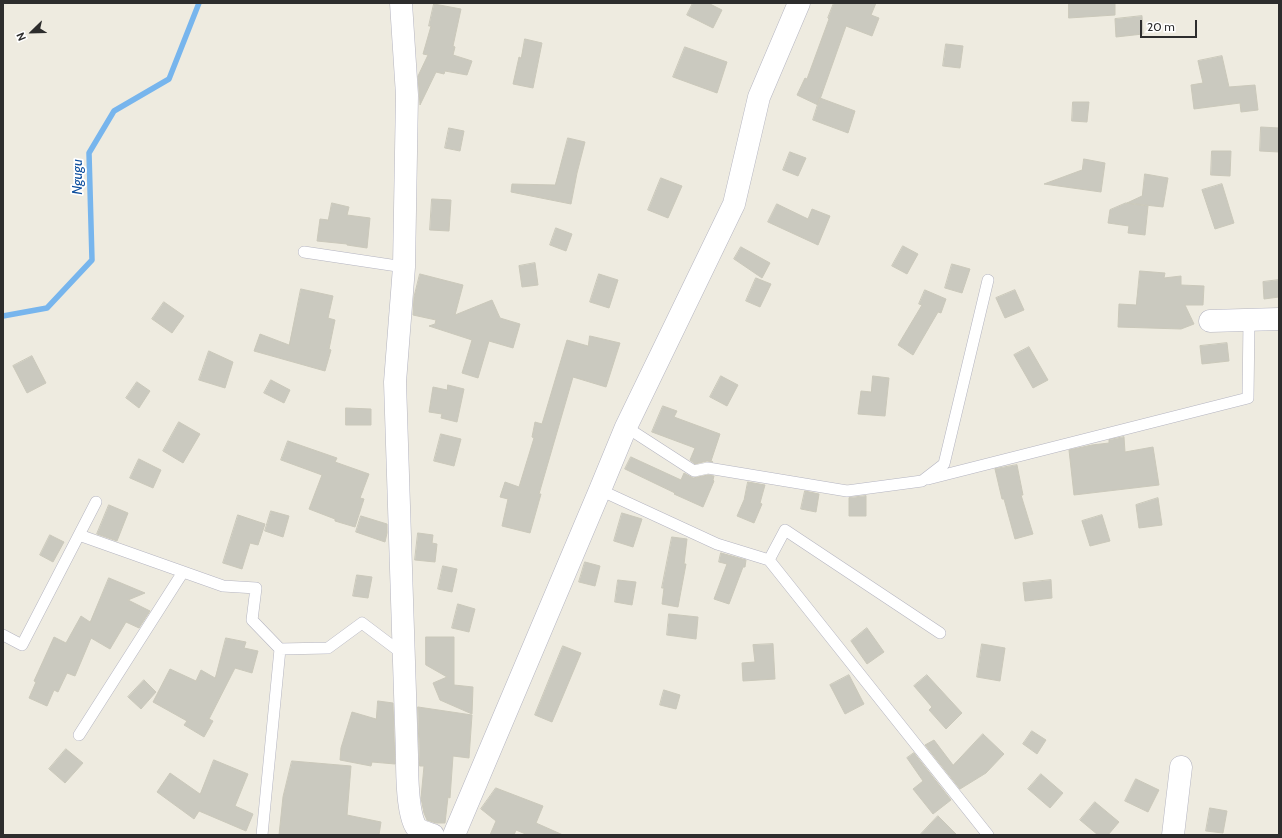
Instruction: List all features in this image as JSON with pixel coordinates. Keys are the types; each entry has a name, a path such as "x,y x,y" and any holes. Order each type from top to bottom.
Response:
{"street":[{"path":"401,3 407,95 404,267 395,382 403,654 409,802 414,825 418,830 433,835"},
{"path":"454,835 626,427 734,204 759,98 799,3"},
{"path":"1210,321 1279,319"},
{"path":"1173,835 1181,767"}],"lane":[{"path":"304,252 404,267"},
{"path":"922,481 944,464 988,280"},
{"path":"626,427 694,471 708,468 847,491 922,481 1248,398 1249,320"},
{"path":"600,490 717,544 769,560 988,835"},
{"path":"3,635 22,645 96,502"},
{"path":"769,560 785,530 940,633"},
{"path":"79,535 223,586 256,588 252,620 280,649 328,648 362,623 403,654"},
{"path":"79,735 183,572"},
{"path":"262,835 280,649"}],"building":[{"path":"693,3 708,3 722,10 713,28 687,15"},
{"path":"834,3 876,3 871,15 879,18 872,36 846,26 818,105 797,95 805,78 807,79"},
{"path":"1069,3 1115,3 1115,15 1069,18"},
{"path":"434,4 461,9 453,46 455,47 453,55 472,61 467,75 445,71 444,74 436,72 420,105 418,76 428,55 423,54 431,26 429,26"},
{"path":"1142,16 1143,34 1116,37 1115,19"},
{"path":"525,39 542,43 533,88 513,84"},
{"path":"946,44 963,46 960,68 943,66"},
{"path":"685,47 727,62 717,93 673,77"},
{"path":"1222,56 1229,87 1255,85 1258,110 1241,112 1240,103 1194,109 1191,85 1203,83 1198,61"},
{"path":"820,98 855,111 848,133 813,120"},
{"path":"1073,102 1089,102 1087,122 1072,121"},
{"path":"1261,127 1279,128 1279,152 1260,151"},
{"path":"449,128 464,131 460,151 445,148"},
{"path":"568,138 585,142 571,204 511,192 512,184 555,185"},
{"path":"1212,151 1231,151 1230,176 1211,175"},
{"path":"790,152 806,158 798,176 783,170"},
{"path":"1084,159 1105,163 1101,192 1044,184 1082,170"},
{"path":"1145,174 1168,178 1163,207 1127,203 1142,196"},
{"path":"661,178 682,186 668,218 648,210"},
{"path":"1222,184 1234,223 1215,229 1202,190"},
{"path":"432,199 451,200 449,231 430,230"},
{"path":"332,203 349,207 347,215 370,218 367,248 317,241 320,219 328,220"},
{"path":"1126,203 1148,206 1145,235 1128,233 1129,226 1108,223 1110,210"},
{"path":"777,204 808,219 812,209 830,216 818,245 768,222"},
{"path":"556,228 572,234 566,251 550,245"},
{"path":"903,246 918,254 907,274 892,266"},
{"path":"741,247 770,263 762,278 734,259"},
{"path":"535,263 538,285 522,287 519,266"},
{"path":"952,264 970,269 962,293 945,288"},
{"path":"1140,271 1165,273 1164,278 1181,276 1181,285 1204,286 1203,305 1185,305 1194,324 1181,329 1118,327 1119,304 1136,305"},
{"path":"420,274 463,285 455,315 492,300 500,318 520,324 513,348 489,341 478,378 462,373 472,340 429,326 435,324 436,320 413,315 414,297"},
{"path":"599,274 618,280 609,308 590,302"},
{"path":"756,278 771,284 760,307 746,301"},
{"path":"1279,280 1279,297 1264,299 1263,282"},
{"path":"301,289 333,296 328,318 335,320 329,349 331,350 325,371 254,351 260,334 289,345"},
{"path":"925,290 946,299 941,313 938,312 913,355 898,345 922,305 919,304"},
{"path":"1015,290 1024,310 1005,318 996,298"},
{"path":"164,302 184,316 172,333 152,319"},
{"path":"590,336 620,343 606,387 573,377 539,494 541,494 530,533 502,526 508,499 500,497 505,482 519,487 534,438 532,437 535,422 542,424 567,340 588,346"},
{"path":"1227,343 1229,361 1202,364 1200,346"},
{"path":"1029,347 1048,380 1033,388 1014,355"},
{"path":"209,351 233,362 225,388 199,380"},
{"path":"32,356 46,383 27,393 13,366"},
{"path":"721,376 738,385 727,406 710,397"},
{"path":"873,376 889,378 885,416 858,414 861,391 871,392"},
{"path":"271,380 290,390 284,403 264,393"},
{"path":"137,382 150,391 139,408 126,398"},
{"path":"448,385 464,389 457,422 441,418 442,414 429,412 433,387 447,390"},
{"path":"663,406 677,411 674,417 720,434 711,461 713,462 707,461 695,464 690,460 695,448 652,432"},
{"path":"346,408 371,409 371,425 346,425"},
{"path":"179,422 200,434 183,463 163,451"},
{"path":"441,434 461,439 454,466 434,461"},
{"path":"1124,437 1125,452 1153,447 1159,485 1074,495 1069,450 1109,443 1109,440"},
{"path":"288,441 337,458 335,462 369,474 360,498 364,499 355,527 335,521 335,519 309,509 322,475 281,460"},
{"path":"631,457 681,480 684,473 693,478 708,475 714,476 714,481 703,507 625,469"},
{"path":"139,459 161,470 153,488 130,478"},
{"path":"1017,465 1023,495 1021,495 1033,534 1015,539 1004,499 1002,499 995,469"},
{"path":"748,482 765,485 760,503 762,504 754,523 737,516 744,500"},
{"path":"805,491 819,494 816,512 801,509"},
{"path":"866,496 866,516 849,516 849,498"},
{"path":"1158,498 1162,525 1139,528 1136,505"},
{"path":"109,505 128,513 117,541 97,534"},
{"path":"271,511 289,516 283,537 265,531"},
{"path":"622,513 642,519 633,547 614,541"},
{"path":"238,515 265,524 258,545 250,543 242,569 223,563"},
{"path":"1102,515 1110,541 1090,546 1082,521"},
{"path":"361,516 387,524 385,542 356,532"},
{"path":"418,533 433,535 432,543 437,544 435,562 415,560"},
{"path":"50,535 64,542 53,562 40,555"},
{"path":"672,537 687,539 684,564 686,564 678,607 662,604 664,588 662,588"},
{"path":"721,553 746,560 745,567 743,567 729,604 714,599 727,564 719,562"},
{"path":"585,562 600,566 595,586 579,582"},
{"path":"443,566 457,569 452,592 438,589"},
{"path":"357,575 372,577 368,598 353,596"},
{"path":"109,578 145,593 128,600 150,611 139,628 126,622 110,649 91,638 75,676 67,673 58,692 54,690 47,706 29,698 36,682 34,681 54,637 66,643 81,616 90,622"},
{"path":"618,580 636,582 632,605 615,602"},
{"path":"1051,580 1052,598 1025,601 1023,583"},
{"path":"458,604 475,609 469,632 452,628"},
{"path":"669,614 698,617 696,639 667,635"},
{"path":"867,628 884,652 867,664 851,641"},
{"path":"426,637 454,637 454,685 473,687 472,714 440,700 433,683 447,677 426,665"},
{"path":"226,638 246,642 244,648 258,651 252,673 235,668 209,719 213,721 204,737 184,725 187,721 153,702 170,669 196,681 201,670 215,678"},
{"path":"773,644 775,679 743,681 742,663 755,662 753,645"},
{"path":"982,644 1005,648 1000,681 977,677"},
{"path":"563,646 581,653 552,722 535,715"},
{"path":"849,675 864,704 845,714 830,685"},
{"path":"927,675 962,713 946,729 929,710 932,707 914,686"},
{"path":"144,680 156,692 141,709 128,697"},
{"path":"664,690 680,695 676,709 660,705"},
{"path":"378,701 393,703 395,764 372,762 371,766 340,760 341,748 352,712 376,719"},
{"path":"418,707 472,715 469,758 453,756 450,798 448,797 445,823 436,823 427,820 424,813 421,798 424,766 420,766"},
{"path":"1032,731 1046,740 1037,754 1023,744"},
{"path":"983,734 1004,754 986,773 960,789 925,745 934,740 953,765"},
{"path":"66,749 83,763 65,783 49,769"},
{"path":"914,753 951,800 933,814 913,789 923,781 907,758"},
{"path":"214,760 248,774 235,806 253,814 246,831 199,811 194,819 157,792 170,773 200,794"},
{"path":"292,761 351,766 347,815 381,822 379,835 279,835 283,797"},
{"path":"1041,774 1063,793 1050,808 1028,789"},
{"path":"1136,779 1159,790 1148,812 1125,801"},
{"path":"496,788 543,806 536,823 563,835 528,835 516,830 514,835 490,835 496,821 481,809"},
{"path":"1095,802 1119,822 1108,835 1098,835 1080,820"},
{"path":"1210,808 1227,811 1223,833 1206,831"},
{"path":"938,816 957,835 920,835"}],"waterway":[{"name":"Ngugu","path":"3,316 47,308 92,260 89,153 114,111 169,79 199,3"}]}
